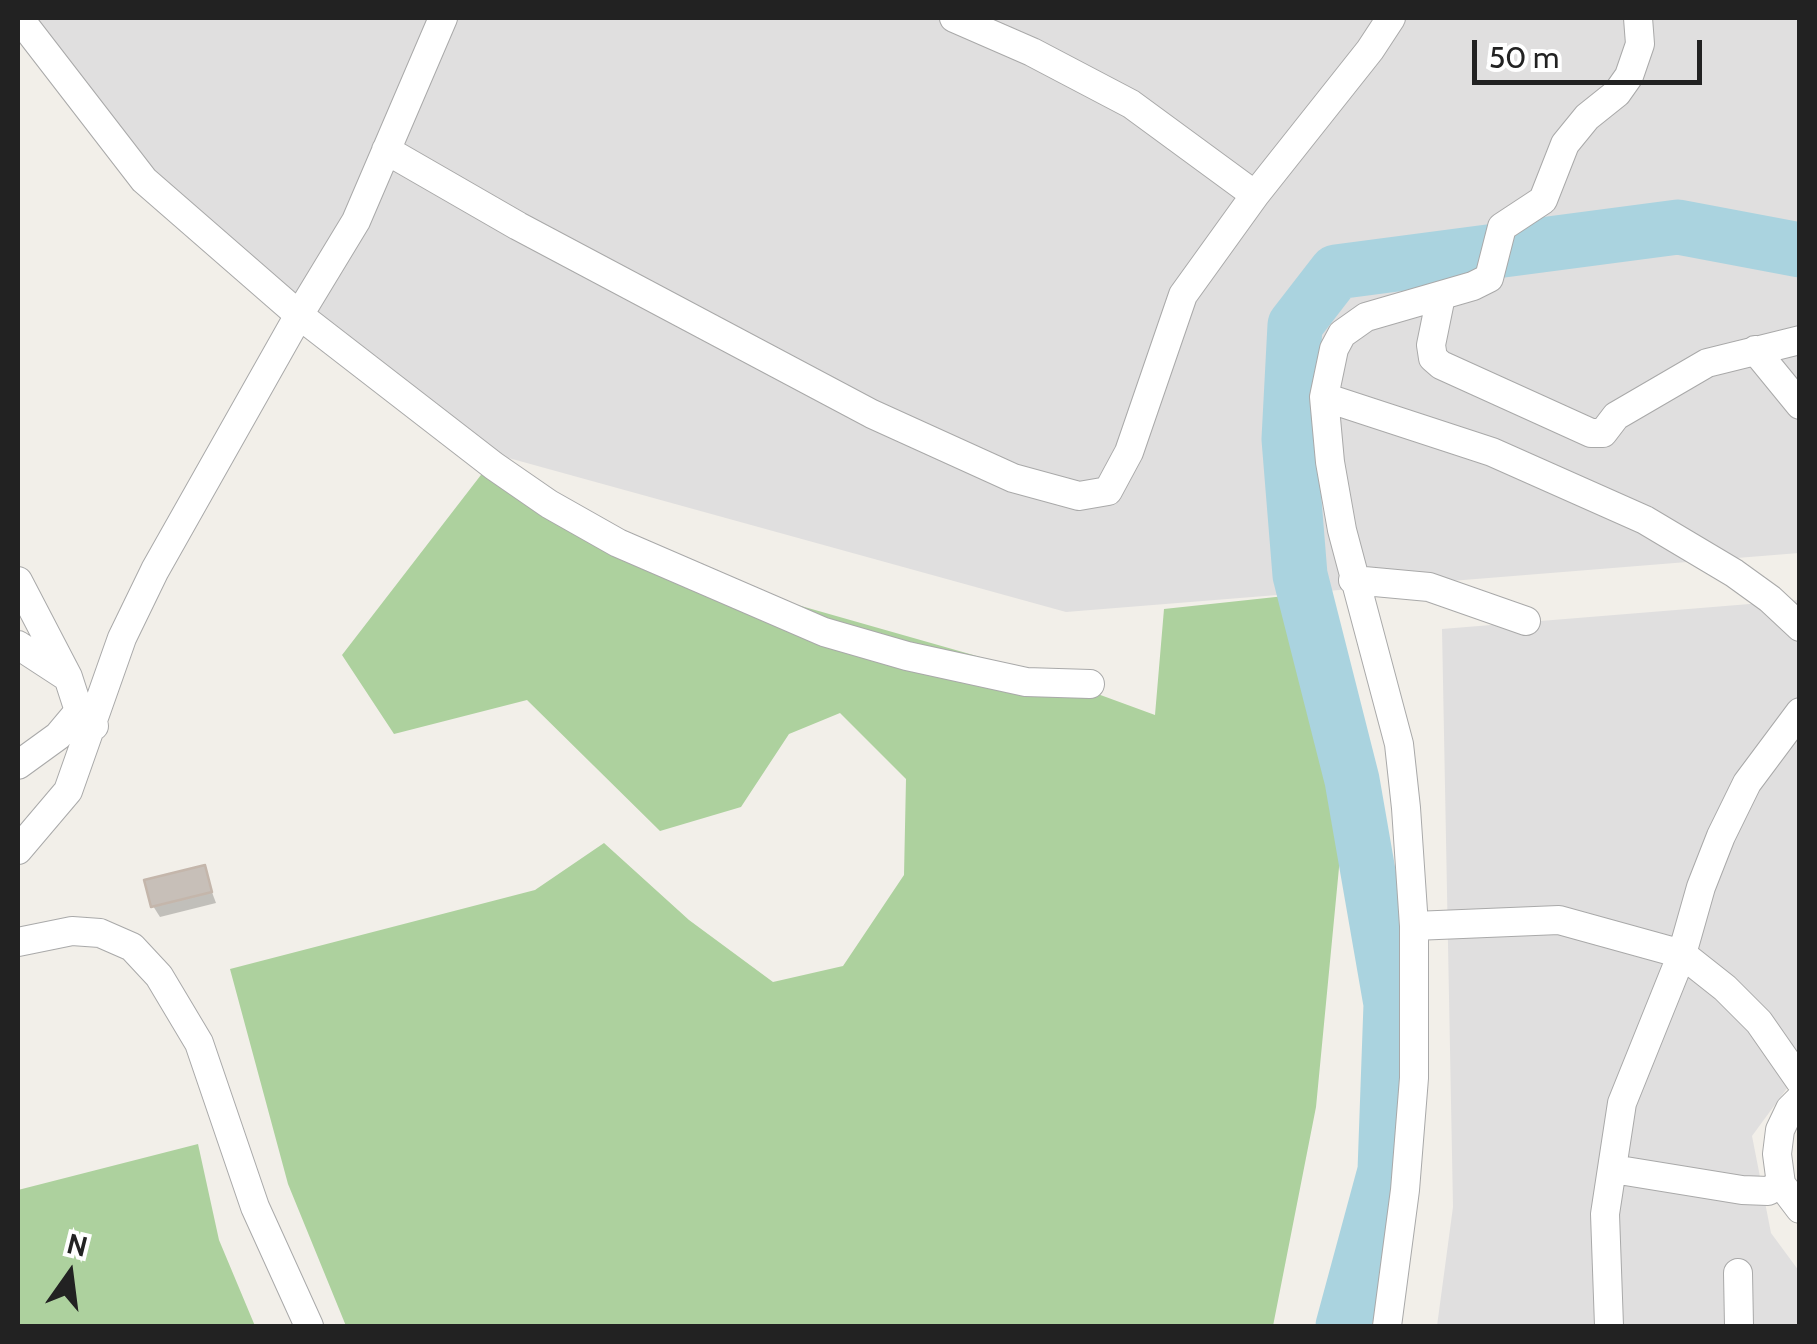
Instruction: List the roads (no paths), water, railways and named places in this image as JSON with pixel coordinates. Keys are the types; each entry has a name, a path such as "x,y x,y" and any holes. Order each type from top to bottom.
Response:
{"street":[{"path":"21,18 144,180 299,315 549,504 618,543 824,632 907,656 1026,682 1090,684"},
{"path":"18,850 68,791 86,718 122,638 155,570 356,222 443,18"},
{"path":"954,18 1032,52 1131,104 1254,195"},
{"path":"386,150 518,226 872,414 1012,478 1079,496 1108,491 1129,452 1183,295 1254,195 1391,18"},
{"path":"1387,1326 1414,1078 1414,926 1398,744 1353,580 1330,462 1324,397 1334,349 1342,334 1366,317 1483,282 1492,273 1500,234 1506,224 1543,200 1565,144 1629,76 1640,44 1638,18"},
{"path":"1441,296 1431,345 1433,358 1591,433 1602,433 1616,416 1694,370 1800,340"},
{"path":"1755,350 1800,405"},
{"path":"1324,397 1492,452 1645,520 1734,573 1770,598 1800,626"},
{"path":"18,580 86,718"},
{"path":"1353,580 1429,587 1526,621"},
{"path":"18,645 68,677"},
{"path":"1609,1326 1605,1214 1622,1103 1682,954 1702,887 1747,783 1800,712"},
{"path":"18,765 86,718"},
{"path":"1414,926 1559,920 1682,954 1759,1022 1800,1081"},
{"path":"18,942 72,931 100,933 132,947 159,976 200,1044 255,1207 308,1326"},
{"path":"1800,1099 1780,1130 1776,1154 1781,1184 1800,1209"},
{"path":"1613,1169 1742,1190 1768,1191 1781,1184"},
{"path":"1738,1273 1739,1326"}],"waterway":[{"path":"1343,1326 1385,1171 1391,1004 1352,780 1300,575 1289,439 1295,325 1336,272 1678,227 1800,250"}]}
